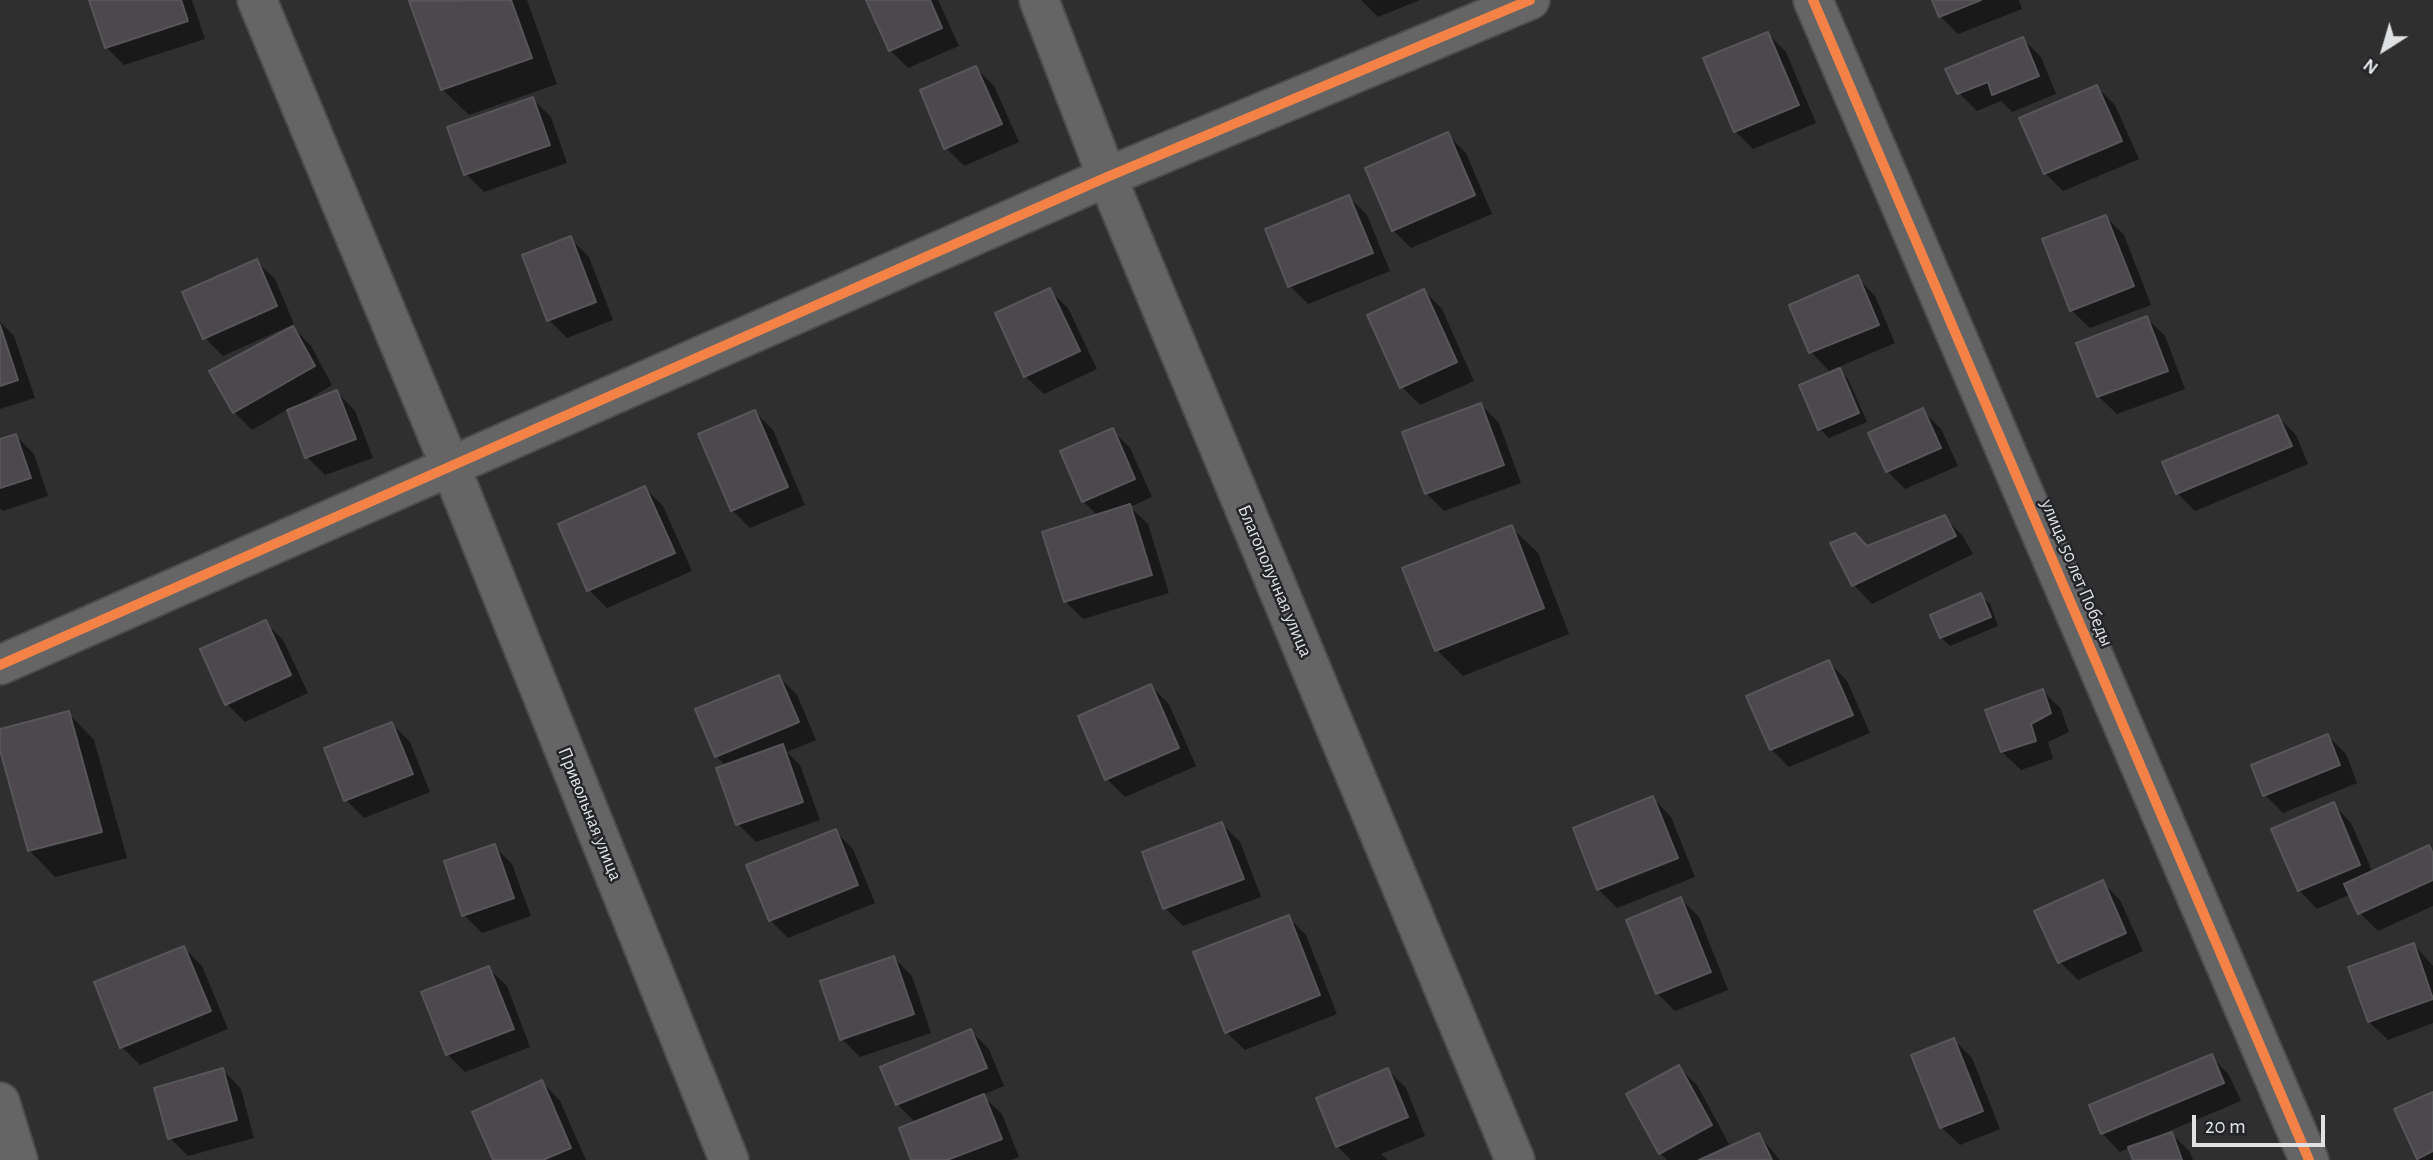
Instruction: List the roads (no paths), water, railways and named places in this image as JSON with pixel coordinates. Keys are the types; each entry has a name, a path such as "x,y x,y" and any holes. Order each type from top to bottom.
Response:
{"street":[{"name":"Привольная улица","path":"257,0 451,468 729,1160"},
{"name":"Благополучная улица","path":"1039,0 1107,177 1515,1160"},
{"path":"0,664 451,468 1107,177 1530,0"},
{"name":"улица 50 лет Победы","path":"1812,0 2309,1160"},
{"path":"0,1102 18,1160"}]}
